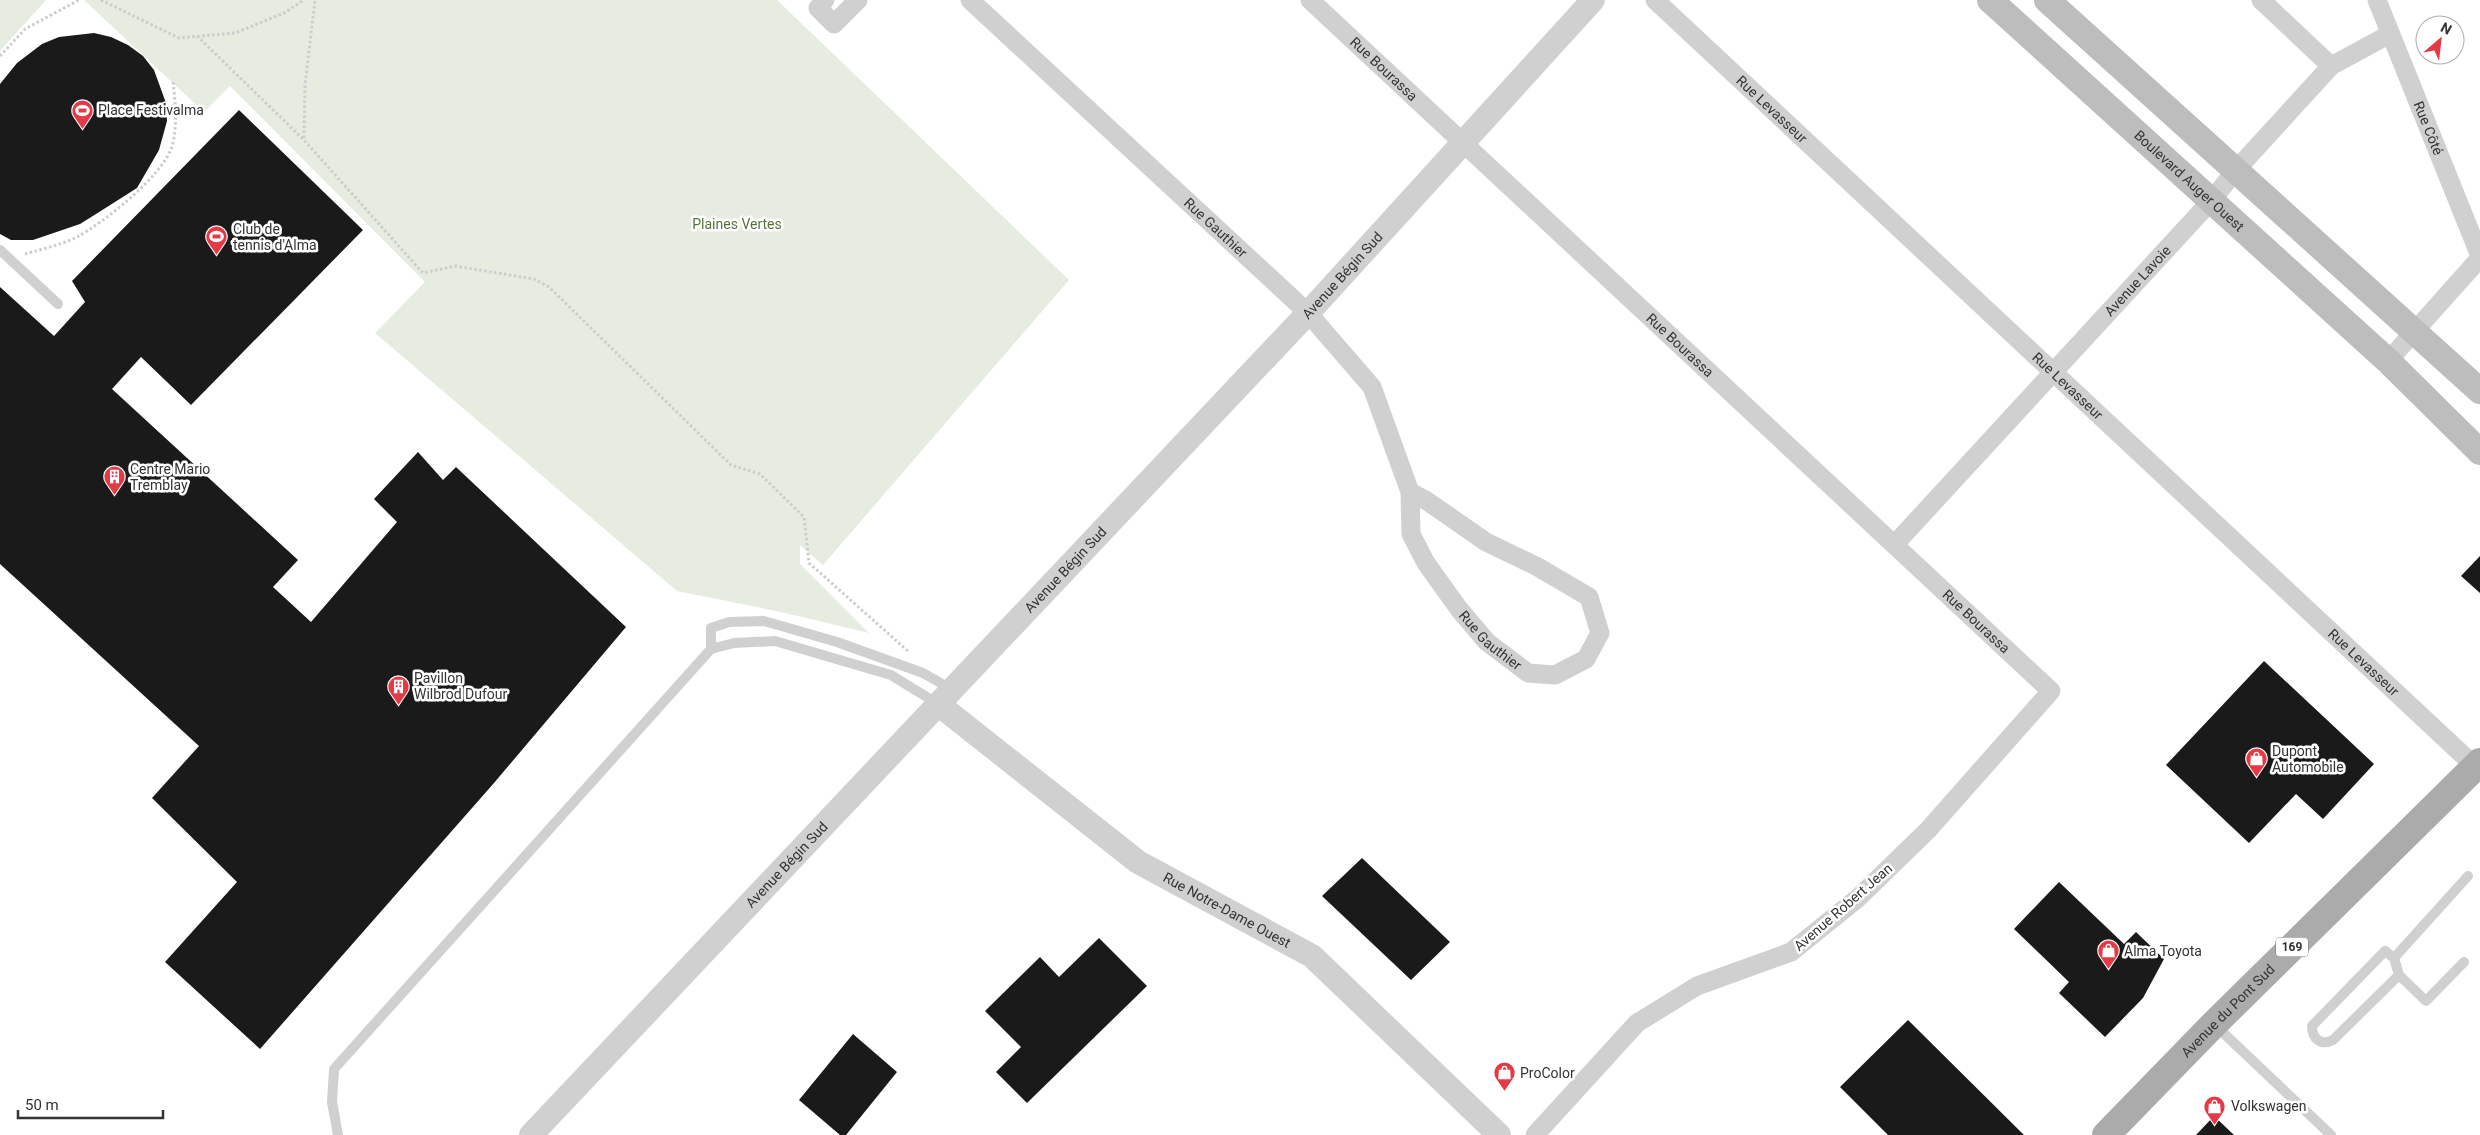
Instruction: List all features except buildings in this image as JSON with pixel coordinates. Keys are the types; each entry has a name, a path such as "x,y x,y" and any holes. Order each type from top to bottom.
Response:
{"main road":[{"name":"Boulevard Auger Ouest","path":"1990,0 2388,361 2480,452"},
{"path":"2047,0 2416,331 2480,391"},
{"name":"Avenue du Pont Sud","path":"2106,1135 2221,1031 2479,772"},
{"name":"Avenue du Pont Sud","path":"2132,1135 2221,1031"}],"street":[{"path":"825,0 818,8 834,24 858,0"},
{"name":"Rue Gauthier","path":"970,0 1308,313 1372,386 1410,492 1410,534 1426,563 1458,609 1487,642 1528,673 1555,675 1586,659 1600,632 1589,597 1536,566 1486,542 1427,501 1410,492"},
{"name":"Rue Bourassa","path":"1310,0 2051,691"},
{"name":"Avenue Bégin Sud","path":"531,1135 1308,313 1593,0"},
{"name":"Rue Levasseur","path":"1655,0 2479,772"},
{"path":"2261,0 2331,66"},
{"name":"Rue Côté","path":"2377,0 2480,257"},
{"name":"Avenue Lavoie","path":"1895,544 2211,201 2236,170 2331,66 2390,34"},
{"path":"2388,361 2480,257"},
{"name":"Avenue Robert Jean","path":"1535,1135 1637,1023 1697,986 1791,952 1858,898 1928,830 2051,691"},
{"name":"Rue Notre-Dame Ouest","path":"944,697 1138,862 1312,956 1499,1135"}],"lane":[{"path":"0,250 58,304"},
{"path":"711,649 711,628 729,622 764,621 837,642 923,673 944,697"},
{"path":"338,1135 332,1102 334,1069 711,649 734,643 775,641 891,675 944,697"},
{"path":"2394,958 2468,876"},
{"path":"2399,975 2333,1040 2326,1043 2317,1041 2312,1035 2312,1026 2385,951 2394,958 2399,975 2426,1001 2464,962"},
{"path":"2221,1031 2331,1135"}],"path":[{"path":"0,56 25,29 79,0"},
{"path":"101,0 179,38 235,33 284,12 304,0"},
{"path":"304,139 304,85 315,0"},
{"path":"197,36 304,139 423,273 455,266 534,279 549,287 731,465 760,474 804,517 809,563 916,658"},
{"path":"10,259 75,238 109,217 161,167 172,146 175,108 173,80"}],"green space":[{"path":"0,0 46,0 0,51"},
{"name":"Plaines Vertes","path":"84,0 777,0 1069,280 823,565 800,545 800,564 869,633 781,612 677,591 375,333 425,282 230,86 204,112"}],"place":[{"name":"Place Festivalma","path":"82,129"},
{"name":"Club de tennis d'Alma","path":"217,256"},
{"name":"Centre Mario Tremblay","path":"114,496"},
{"name":"Pavillon Wilbrod Dufour","path":"398,705"},
{"name":"Dupont Automobile","path":"2256,778"},
{"name":"Alma Toyota","path":"2108,970"},
{"name":"ProColor","path":"1504,1092"},
{"name":"Volkswagen","path":"2215,1125"}]}
